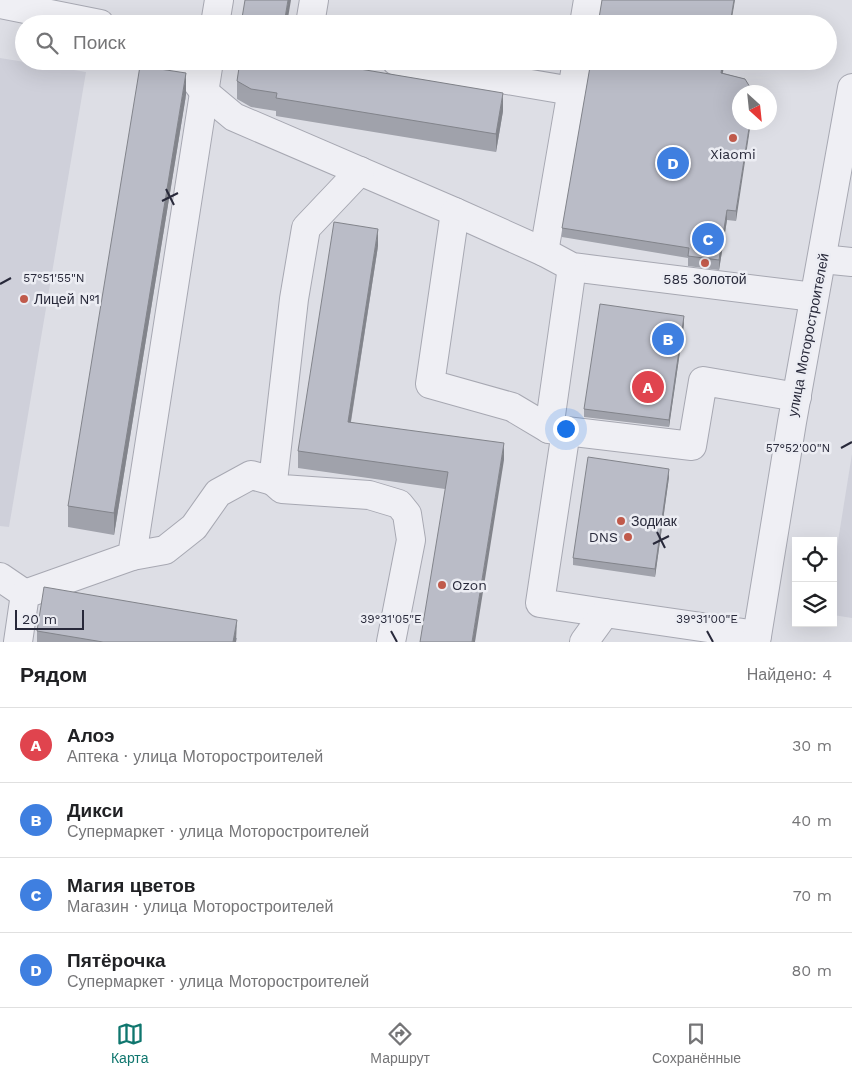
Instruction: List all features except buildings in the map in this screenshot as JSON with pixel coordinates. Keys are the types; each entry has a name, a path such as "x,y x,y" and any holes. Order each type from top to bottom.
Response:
{"street":[{"path":"216,15 218,0"},
{"path":"312,15 314,0"},
{"path":"586,15 588,0"},
{"path":"0,4 55,15"},
{"path":"188,70 204,92 234,117 455,212 544,252 572,267 814,297"},
{"path":"132,556 208,70"},
{"path":"449,70 572,91"},
{"path":"544,252 576,70"},
{"name":"улица Моторостроителей","path":"757,638 814,297 852,88"},
{"path":"273,481 294,299 306,228 360,171"},
{"path":"455,212 430,384 512,407 558,430 692,446 703,381 797,398"},
{"path":"822,259 852,262"},
{"path":"572,267 558,430 540,603 757,638"},
{"path":"25,594 132,556 165,550 194,528 218,492 251,475 273,481 282,489 368,495 399,504 407,514 411,540 391,642"},
{"path":"0,578 25,594"},
{"path":"18,642 25,594"},
{"path":"584,642 605,613"}],"shaded area":[{"name":"Лицей №1","path":"0,58 15,60 15,70 74,70 86,72 9,527 0,526"},
{"path":"852,454 852,618 837,616 837,547"}],"place":[{"name":"Xiaomi","path":"733,138"},
{"name":"Пятёрочка","path":"673,163"},
{"name":"Магия цветов","path":"708,239"},
{"name":"585 Золотой","path":"705,263"},
{"name":"Лицей №1","path":"24,299"},
{"name":"Дикси","path":"668,339"},
{"name":"Алоэ","path":"648,387"},
{"name":"Зодиак","path":"621,521"},
{"name":"DNS","path":"628,537"},
{"name":"Ozon","path":"442,585"}]}
